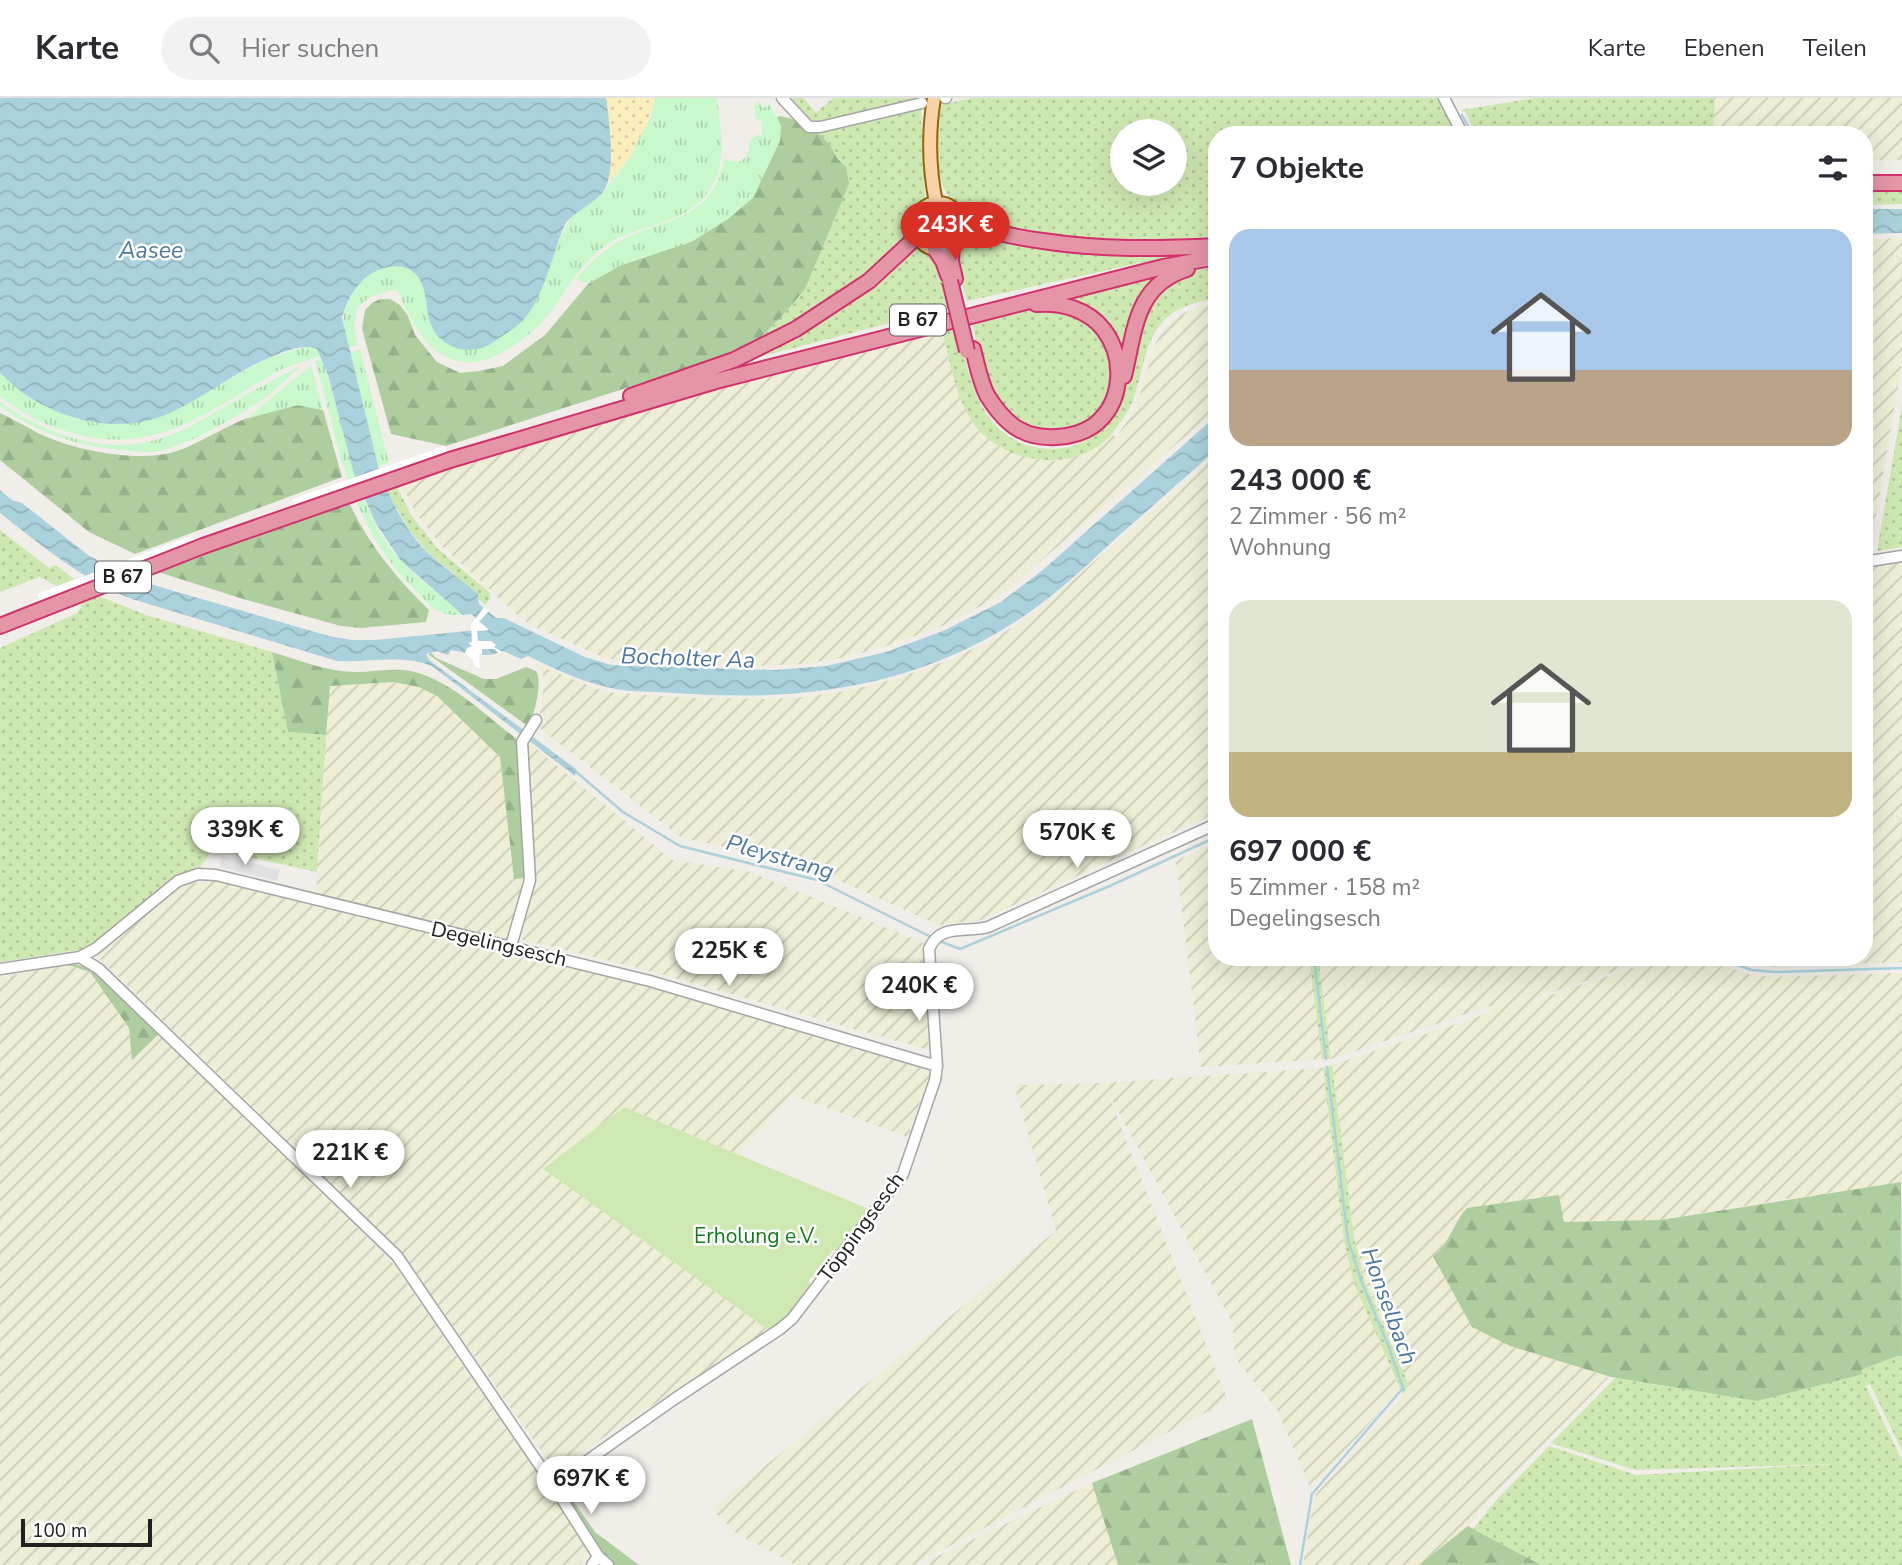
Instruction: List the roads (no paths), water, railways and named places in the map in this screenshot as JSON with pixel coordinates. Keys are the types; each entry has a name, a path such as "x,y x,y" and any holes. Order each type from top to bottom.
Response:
{"highway":[{"path":"1873,177 1902,176"},
{"path":"1873,183 1902,183"},
{"name":"B 67","path":"960,219 976,227 1012,236 1072,245 1138,250 1208,249"},
{"name":"B 67","path":"0,617 295,509 734,360 796,329 869,281 910,243 916,231"},
{"name":"B 67","path":"952,244 952,280"},
{"name":"B 67","path":"934,248 952,280 982,397 1007,429 1025,439 1043,443 1080,439 1096,430 1108,417 1117,401 1136,317 1152,291 1158,283 1178,272 1208,263"},
{"name":"B 67","path":"622,399 887,327 1208,251"},
{"name":"B 67","path":"449,456 716,381 973,314 1163,267 1208,261"},
{"name":"B 67","path":"970,350 986,394 1011,424 1023,432 1056,437 1075,434 1093,426 1108,408 1116,388 1119,367 1111,340 1099,324 1085,314 1067,305 1048,303 973,314"},
{"name":"B 67","path":"0,626 41,604"}],"main road":[{"path":"928,101 936,203"},
{"path":"928,205 948,205 960,219 960,233 952,244 934,248 922,243 916,231 917,216 928,205"}],"street":[{"path":"782,98 809,127 820,127 928,101"},
{"path":"1444,98 1458,126"},
{"path":"1873,561 1902,556"},
{"path":"511,946 530,880 523,741 533,725"},
{"name":"Töppingsesch","path":"553,1485 673,1399 792,1319 903,1174 930,1097 937,1066 929,949 933,939 942,932 988,927 1208,828"},
{"name":"Degelingsesch","path":"0,969 80,957 95,949 178,881 198,874 216,875 650,981 937,1066"},
{"path":"80,957 99,969 397,1256 553,1485 595,1560 608,1565"}],"water":[{"name":"Aasee","path":"0,98 606,98 611,146 607,183 599,197 565,224 539,296 518,325 486,346 467,350 454,347 442,340 432,326 418,277 412,271 398,266 374,272 362,281 349,298 342,318 378,466 393,502 422,547 478,594 479,604 496,618 504,618 585,657 611,665 775,670 826,666 886,652 943,631 1001,602 1044,569 1208,423 1208,457 1066,584 1028,613 975,645 934,663 893,676 851,686 765,695 641,692 597,684 566,674 528,656 521,659 503,651 484,655 451,650 448,655 437,651 426,654 429,660 576,769 575,776 432,666 409,660 337,661 132,599 80,572 0,513 0,490 12,500 22,503 88,555 133,579 329,636 375,640 488,629 471,614 463,615 401,561 375,522 354,474 328,375 317,349 302,347 263,360 172,412 136,423 99,423 63,414 25,395 0,373"},
{"path":"1873,209 1902,209 1902,233 1873,234"}],"waterway":[{"path":"1462,115 1468,126"},
{"name":"Pleystrang","path":"574,770 623,812 680,846 817,880 931,937"},
{"name":"Pleystrang","path":"937,940 960,949 1112,885 1208,841"},
{"name":"Honselbach","path":"1315,966 1326,1059"},
{"name":"Pleystrang","path":"1740,966 1775,972 1902,968"},
{"name":"Honselbach","path":"1300,1565 1312,1494 1403,1388 1348,1240 1327,1067"}],"water label":[{"name":"Bocholter Aa","path":"688,658"}],"park label":[{"name":"Erholung e.V.","path":"756,1236"}]}
